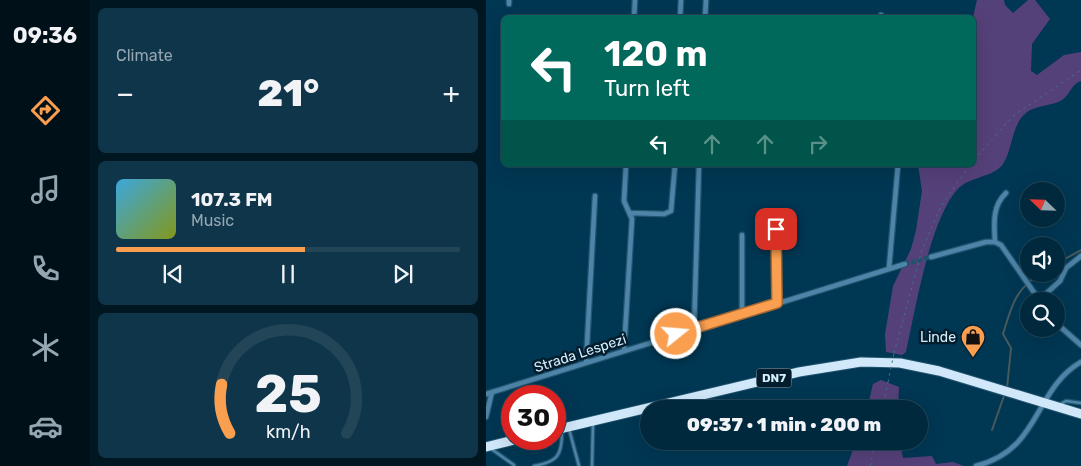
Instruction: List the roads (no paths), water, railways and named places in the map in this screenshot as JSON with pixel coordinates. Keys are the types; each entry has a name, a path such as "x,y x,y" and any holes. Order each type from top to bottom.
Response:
{"highway":[{"name":"DN7","path":"566,427 799,372 861,362 919,366 994,386 1081,414"},
{"path":"487,447 501,443"}],"street":[{"path":"634,15 635,0"},
{"path":"680,0 680,15"},
{"path":"705,15 706,0"},
{"path":"624,350 631,212 624,201 626,167"},
{"path":"631,212 664,214 671,211 675,167"},
{"path":"694,328 699,167"},
{"path":"889,268 898,167"},
{"path":"995,242 994,226 997,203 1006,193"},
{"path":"586,363 595,196"},
{"path":"742,235 742,314"},
{"path":"931,257 986,242 995,242 1002,245 1033,292"},
{"path":"1048,292 1060,281 1066,268 1081,256"},
{"name":"Strada Lespezi","path":"486,394 905,264"},
{"path":"1065,331 1081,345"},
{"path":"976,466 992,462 1012,449 1034,422 1045,403 1067,374 1081,362"},
{"path":"486,416 492,392"}],"lane":[{"path":"776,229 777,303"},
{"path":"1058,407 1066,401 1081,403"},
{"path":"592,466 593,420"},
{"path":"566,439 579,466"},
{"path":"487,447 514,465"},
{"path":"534,466 550,463 556,458 559,450"}],"waterway":[{"path":"1065,259 1081,250"},
{"path":"1007,388 1011,348 1003,334 1015,300 1030,282"},
{"path":"992,430 1005,393"}],"tunnel":[{"path":"905,264 931,257"}],"place":[{"name":"Linde","path":"973,358"}]}
